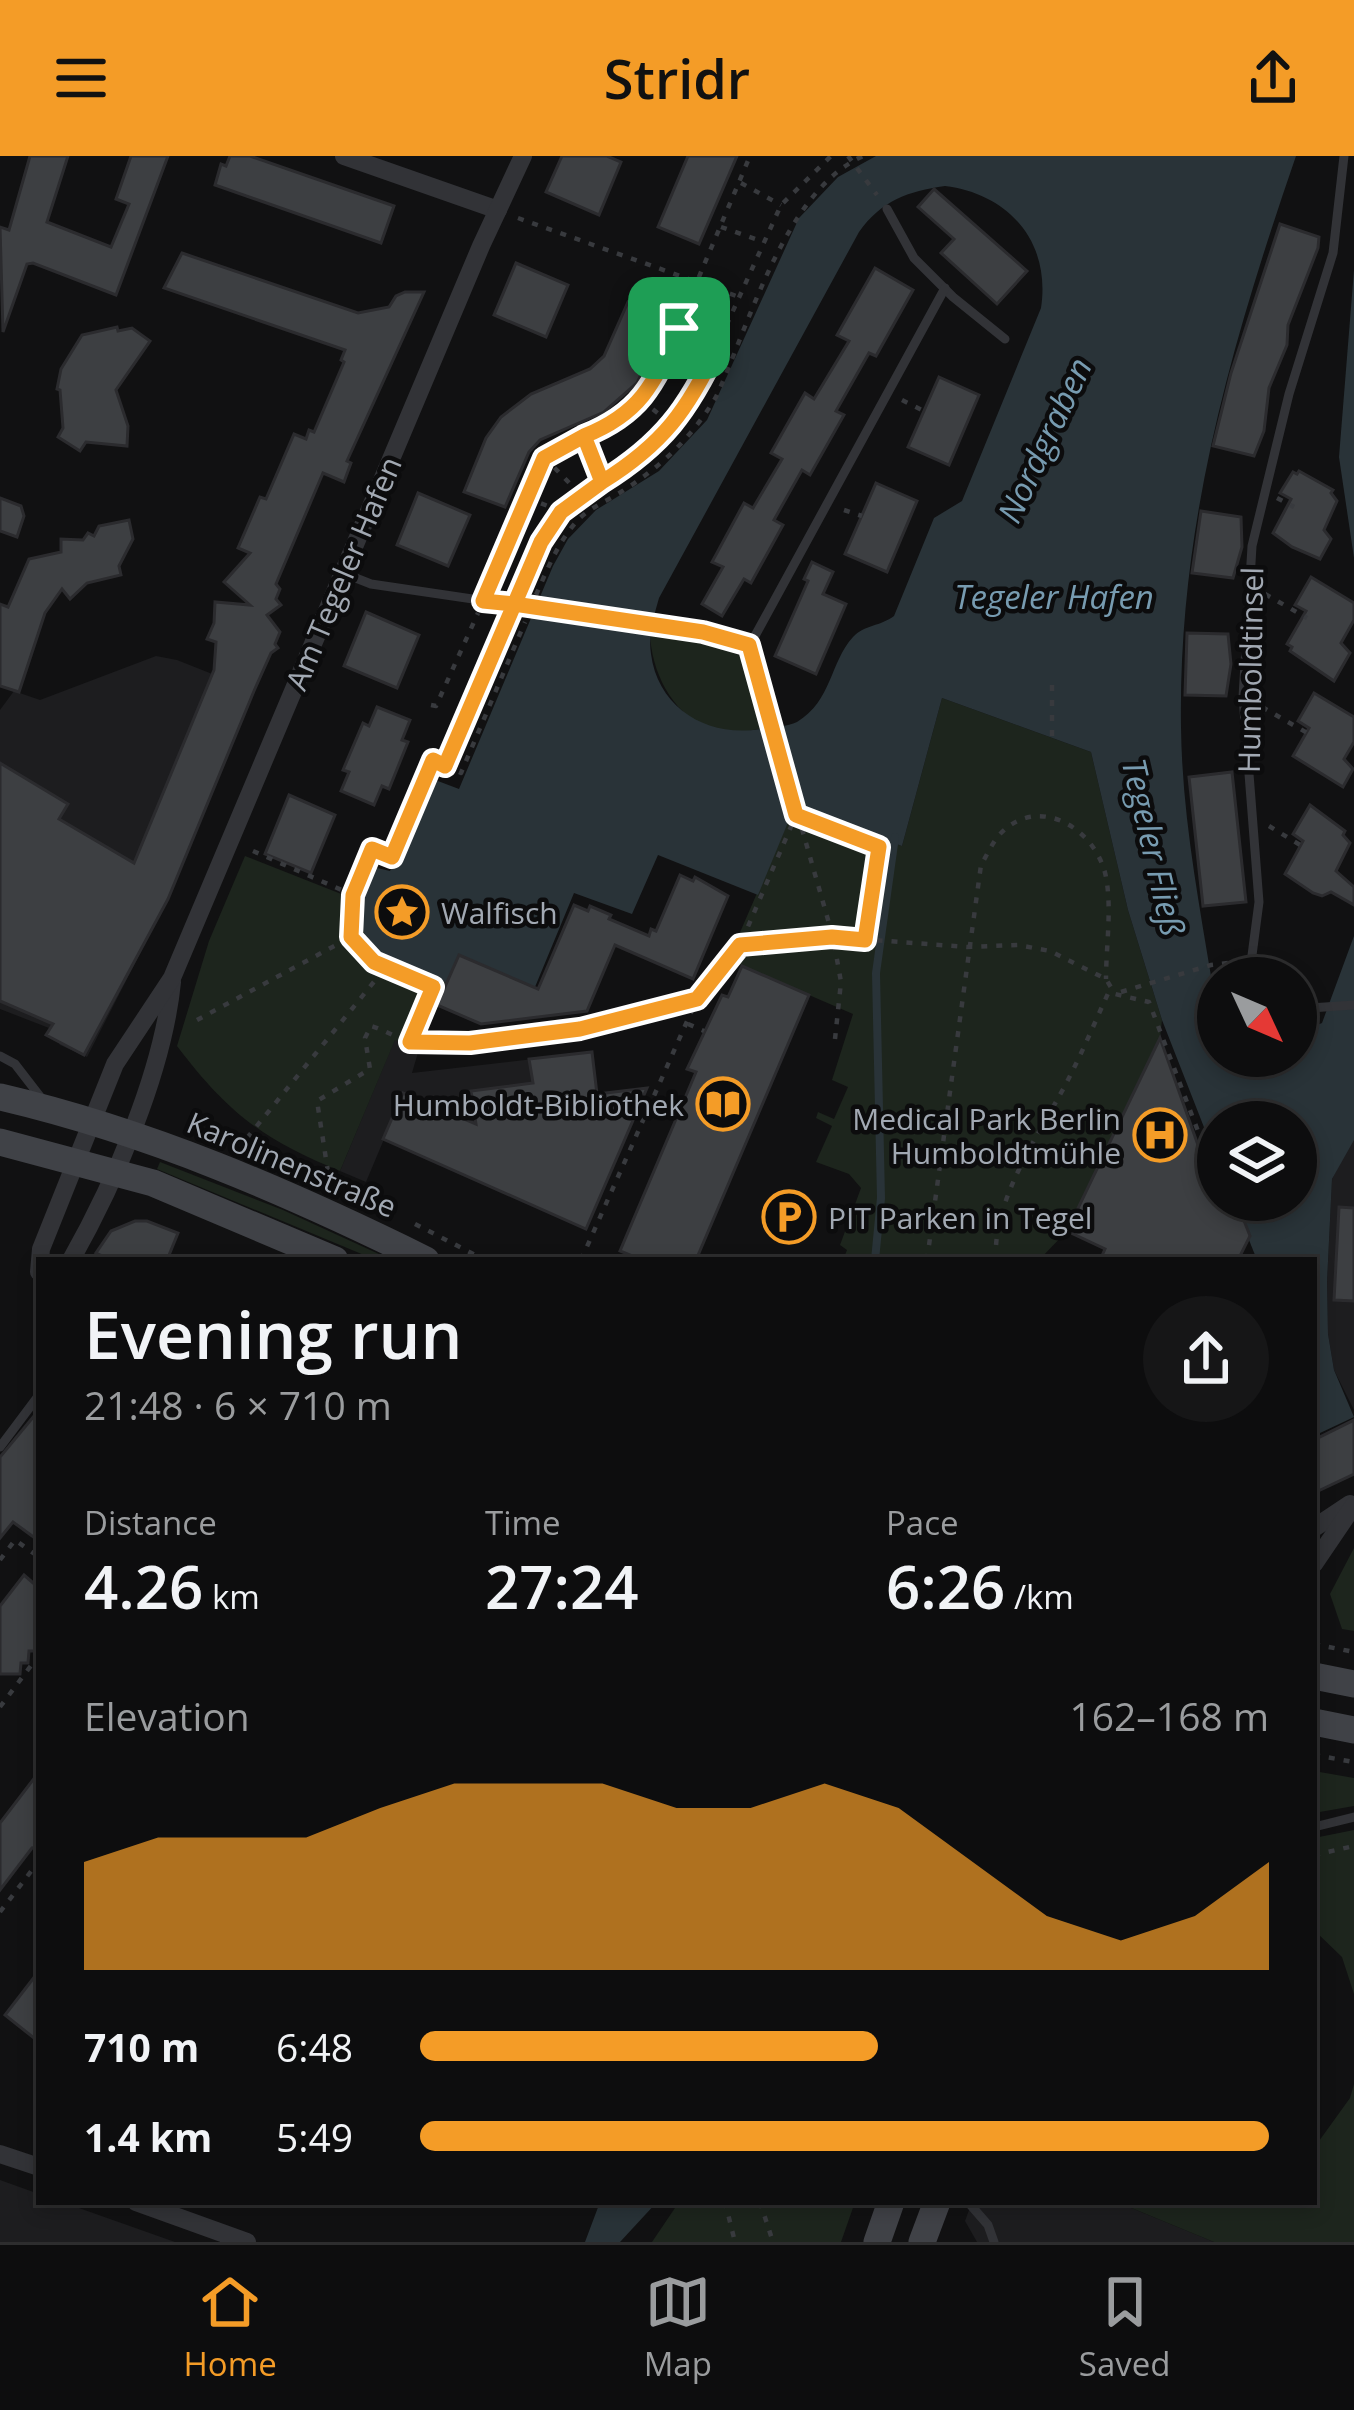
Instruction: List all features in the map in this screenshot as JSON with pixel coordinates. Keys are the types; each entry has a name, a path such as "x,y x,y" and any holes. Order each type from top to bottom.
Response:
{"main road":[{"name":"Karolinenstraße","path":"0,1097 130,1132 297,1196 420,1257"},
{"path":"6,1148 153,1184 328,1257"},
{"path":"1317,1677 1354,1684"},
{"path":"1317,1723 1354,1730"},
{"path":"877,2242 890,2205"},
{"path":"922,2242 936,2205"}],"street":[{"path":"344,156 498,210"},
{"name":"Am Tegeler Hafen","path":"40,1257 115,1064 172,978 516,160"},
{"name":"Am Tegeler Hafen","path":"72,1257 161,1052 172,978"},
{"path":"1317,1526 1354,1503"},
{"path":"1317,1559 1354,1503"},
{"path":"0,2154 36,2166"},
{"path":"144,2205 247,2242"}],"lane":[{"name":"Humboldtinsel","path":"1250,957 1259,902 1243,697 1252,546 1289,394 1333,253 1344,156"},
{"path":"887,209 914,258 1005,339"},
{"path":"773,726 749,645 945,288"},
{"path":"343,573 370,584 703,632 749,645"},
{"path":"1317,1009 1354,1005"},
{"path":"0,1056 31,1081 48,1108"},
{"path":"0,1447 36,1399"},
{"path":"1317,1826 1354,1817"},
{"path":"971,2205 988,2225 994,2242"}],"path":[{"path":"431,705 436,706 544,458 625,416 655,382 750,156"},
{"path":"445,766 541,542 561,512 640,458 693,400 781,205 831,156"},
{"path":"410,1042 433,987 374,962 351,937 353,895 372,849 392,857 433,760 461,773 548,567 575,523 673,454 701,422 796,216 833,174 863,156"},
{"path":"850,160 887,209"},
{"path":"741,183 781,205"},
{"path":"498,210 739,297"},
{"path":"721,227 764,242"},
{"path":"679,328 718,346"},
{"path":"901,399 924,411"},
{"path":"641,400 673,425"},
{"path":"584,436 602,482"},
{"path":"544,458 581,495"},
{"path":"525,497 561,512"},
{"path":"842,509 862,516"},
{"path":"1249,584 1307,618"},
{"path":"1052,685 1052,736"},
{"path":"1243,697 1309,734"},
{"path":"773,726 841,982 835,1039"},
{"path":"795,812 879,847 865,940"},
{"path":"582,1257 697,999 740,945 795,812"},
{"path":"927,1257 981,865 1001,833 1020,821 1048,816 1071,824 1098,852 1106,879 1111,987 1025,1157 1004,1211 996,1257"},
{"path":"1250,816 1305,848"},
{"path":"253,851 353,895"},
{"path":"196,1020 351,937"},
{"path":"740,945 832,937 896,944 1018,945 1050,951 1111,987 1149,1002 1197,1129"},
{"path":"247,1138 386,967"},
{"path":"1111,987 1146,985 1197,969"},
{"path":"328,1172 316,1101 370,1069 365,1038 371,1026 410,1042 470,1043 580,1029 697,999"},
{"path":"687,1023 704,1031"},
{"path":"0,1560 16,1540 36,1555"},
{"path":"1317,1646 1354,1652"},
{"path":"0,1707 36,1659"},
{"path":"1317,1756 1354,1762"},
{"path":"1317,1854 1354,1846"},
{"path":"0,1912 36,1865"},
{"path":"725,2205 735,2242"},
{"path":"761,2205 773,2242"}],"shaded area":[{"path":"650,633 695,638 746,658 766,728 715,730 683,712 659,675"},
{"path":"156,656 255,691 168,899 87,1057 60,1045 49,1028 0,1009 0,710 14,691 40,700"},
{"path":"942,698 1091,752 1128,910 1162,1020 1160,1038 1067,1231 1042,1257 844,1257 847,1250 840,1245 861,1188 849,1174 816,1162 832,1126 816,1118 818,1112 834,1119 848,1087 832,1080 853,1014 728,960 794,808 902,846"},
{"path":"245,856 359,901 359,918 370,945 447,983 419,1049 395,1040 340,1171 289,1148 248,1122 177,1046 209,941"},
{"path":"395,1039 419,1049 412,1073 542,1058 524,1144 403,1094 366,1182 340,1171"},
{"path":"1352,1140 1354,1410 1334,1370 1327,1282 1332,1179"},
{"path":"160,1162 385,1257 369,1257 157,1169"},
{"path":"1354,1548 1354,1631 1342,1629 1330,1594"},
{"path":"1317,1772 1354,1778 1354,1806 1317,1812"},
{"path":"1354,1830 1354,1994 1342,1957 1317,1933 1317,1837"},
{"path":"1354,2084 1354,2242 1214,2242 1124,2205 1317,2205 1317,2144 1350,2098"},
{"path":"0,2180 36,2193 36,2205 70,2205 175,2242 0,2242"},
{"path":"677,2205 854,2205 841,2242 652,2242"},
{"path":"971,2205 1124,2205 1214,2242 977,2242 965,2221"}],"water":[{"name":"Tegeler Hafen","path":"876,156 1296,156 1230,367 1199,508 1189,580 1182,653 1184,791 1208,957 1197,957 1197,1077 1317,1077 1317,1025 1322,1023 1354,936 1354,1140 1332,1179 1327,1282 1334,1370 1354,1417 1320,1433 1317,1426 1317,1257 1256,1257 1241,1221 1317,1221 1317,1101 1197,1101 1197,1109 1162,1020 1128,910 1091,752 942,698 902,846 794,808 758,895 658,855 632,914 574,893 535,987 460,955 447,983 386,955 364,933 361,916 373,867 390,871 430,778 459,789 568,539 596,510 659,471 707,420 799,218 838,177","holes":["945,186 988,199 1021,225 1039,262 1041,308 962,501 934,518 894,616 853,637 817,703 793,724 741,731 689,716 664,690 651,654 659,598 859,232 886,205"]},
{"path":"1354,270 1354,558 1339,457"},
{"path":"599,2205 654,2205 620,2242 585,2242"}],"building":[{"path":"30,156 68,156 47,222 111,247 129,204 116,199 131,156 168,156 116,295 27,264 3,332 0,227 9,230"},
{"path":"230,156 250,156 394,206 381,243 215,185 221,164 226,166"},
{"path":"562,156 607,156 621,162 599,215 546,192"},
{"path":"688,156 737,156 699,244 658,227"},
{"path":"934,189 1027,271 997,304 941,253 954,239 918,207"},
{"path":"1280,224 1319,237 1318,248 1288,325 1287,345 1269,388 1264,431 1254,456 1213,446 1231,373"},
{"path":"182,253 358,313 389,307 405,292 424,292 347,461 351,463 344,482 323,473 276,584 281,605 267,615 280,632 278,648 271,653 254,691 168,899 84,1055 46,1035 53,1024 0,1001 0,763 68,804 59,819 134,863 214,670 216,642 207,639 215,602 250,605 224,582 250,553 238,548 294,434 306,439 309,430 314,432 344,362 345,350 164,288"},
{"path":"516,263 568,285 546,337 494,315"},
{"path":"875,268 913,290 876,356 869,353 836,411 844,415 810,475 802,470 774,520 783,525 751,583 744,579 722,616 702,604 723,567 712,562 744,503 753,508 782,459 771,453 805,393 814,399 849,341 837,335"},
{"path":"628,302 668,319 637,383 604,412 540,440 529,452 505,507 464,492 486,438 501,417 531,394 590,369 604,356"},
{"path":"117,327 118,331 132,328 150,341 116,390 128,426 127,446 86,442 80,451 58,437 63,428 57,389 61,369 82,335"},
{"path":"939,377 979,395 949,465 908,447"},
{"path":"1293,472 1333,490 1337,501 1324,530 1331,539 1320,559 1273,533 1291,499 1280,493"},
{"path":"876,483 917,501 887,572 845,554"},
{"path":"418,493 470,515 448,566 397,545"},
{"path":"0,498 21,506 24,516 17,537 0,531"},
{"path":"1201,511 1241,517 1242,547 1233,578 1192,573"},
{"path":"129,520 133,539 119,566 121,575 87,583 70,599 62,589 45,613 19,692 0,686 0,604 8,607 29,559 61,552 61,539 83,540 88,533 94,536 99,526"},
{"path":"812,562 833,572 823,594 846,604 816,674 775,656"},
{"path":"1311,577 1354,603 1354,620 1341,643 1350,653 1334,681 1290,651 1287,644 1306,611 1295,605"},
{"path":"366,612 419,635 397,688 344,666"},
{"path":"1187,633 1228,634 1231,664 1226,696 1185,695"},
{"path":"1314,693 1354,717 1354,742 1344,759 1353,769 1343,787 1293,756 1309,728 1298,721"},
{"path":"377,707 410,720 402,740 408,742 389,789 382,786 374,805 341,791 349,772 343,770 363,723 369,726"},
{"path":"1232,772 1246,902 1203,906 1189,777"},
{"path":"289,795 335,815 311,873 265,854"},
{"path":"1310,805 1345,831 1350,843 1336,871 1354,887 1354,905 1331,892 1313,893 1285,874 1303,841 1293,834"},
{"path":"680,875 693,881 695,877 728,896 693,979 615,945 587,1011 481,1024 437,1005 459,955 538,989 574,905 588,911 590,906 649,936 651,929 656,931"},
{"name":"Humboldt-Bibliothek","path":"742,966 809,995 697,1257 635,1257 620,1251 696,1072 687,1069 722,995 728,997"},
{"name":"Medical Park Berlin Humboldtmühle","path":"1160,1038 1197,1141 1197,1221 1244,1221 1250,1236 1240,1257 1101,1257 1105,1249 1067,1231"},
{"path":"592,1052 597,1094 647,1088 586,1229 383,1139 403,1093 476,1124 471,1091 533,1083 529,1059"},
{"path":"1339,1207 1354,1208 1354,1301 1334,1300"},
{"path":"147,1221 178,1233 168,1257 105,1257 96,1253 111,1231"},
{"path":"36,1414 36,1539 13,1522 0,1538 0,1457"},
{"path":"1354,1420 1354,1474 1317,1492 1317,1438"},
{"path":"24,1575 36,1585 36,1651 29,1651 20,1674 0,1674 0,1606"},
{"path":"36,1776 36,1847 0,1890 0,1823"},
{"path":"36,1975 36,2040 5,2015"}],"waterway":[{"name":"Nordgraben","path":"875,1257 881,1198 876,973 895,837"}],"place":[{"name":"Walfisch","path":"402,912"},
{"name":"Humboldt-Bibliothek","path":"723,1104"},
{"name":"Medical Park Berlin Humboldtmühle","path":"1160,1135"},
{"name":"PIT Parken in Tegel","path":"789,1217"}],"route":[{"path":"679,328 655,382 641,400 625,416 584,436 602,482 561,512 541,542 514,604 445,766 433,760 392,857 372,849 353,895 351,937 374,962 433,987 410,1042 470,1043 580,1029 697,999 740,945 832,937 865,940 879,847 796,815 749,645 703,632 514,604 483,601 544,458 584,436 602,482 658,442 693,400 718,346 679,328"}],"water label":[{"name":"Tegeler Fließ","path":"1154,847"}]}
